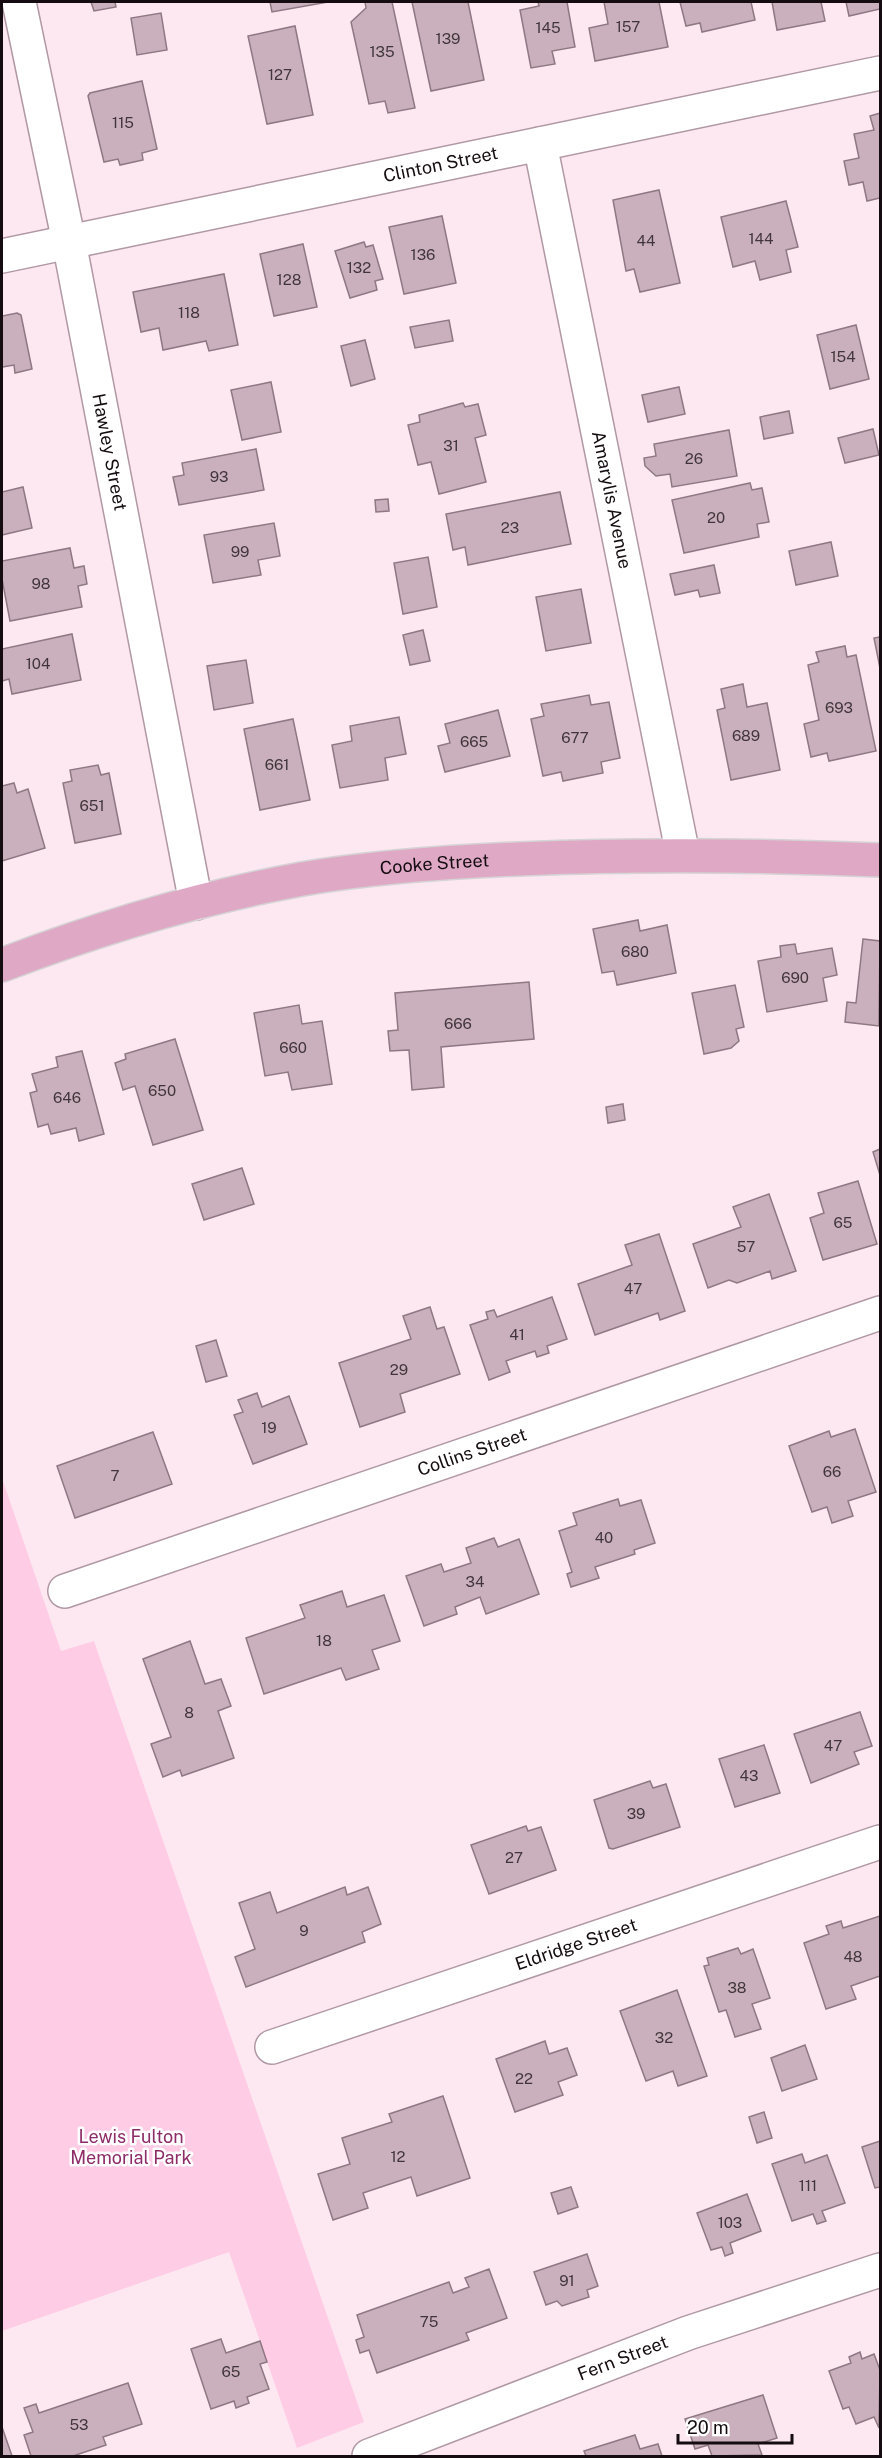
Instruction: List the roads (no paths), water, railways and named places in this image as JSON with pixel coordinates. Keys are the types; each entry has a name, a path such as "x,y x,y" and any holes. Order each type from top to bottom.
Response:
{"main road":[{"name":"Cooke Street","path":"2,965 104,929 196,903 303,879 382,868 491,860 683,855 880,860"}],"street":[{"name":"Hawley Street","path":"19,2 69,242 196,903"},
{"name":"Clinton Street","path":"2,256 880,73"},
{"name":"Amarylis Avenue","path":"540,144 683,855"},
{"name":"Collins Street","path":"65,1591 880,1313"},
{"name":"Eldridge Street","path":"272,2047 880,1842"},
{"name":"Fern Street","path":"369,2457 688,2333 880,2270"}],"park label":[{"name":"Lewis Fulton Memorial Park","path":"131,2147"}]}
